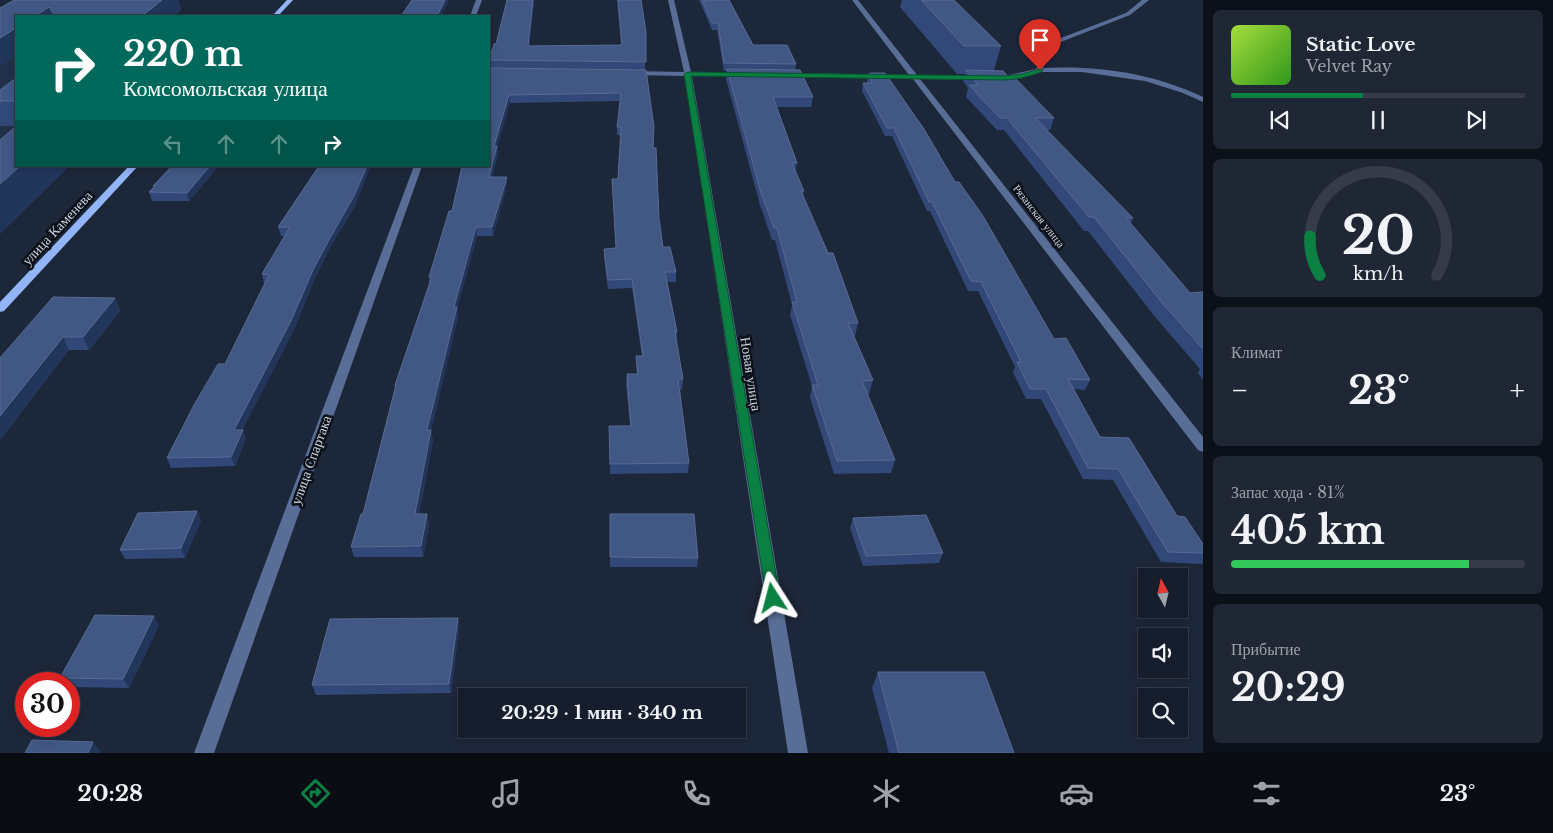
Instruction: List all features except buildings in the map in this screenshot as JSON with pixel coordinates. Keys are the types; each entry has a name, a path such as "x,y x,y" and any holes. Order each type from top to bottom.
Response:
{"main road":[{"path":"276,15 290,0"},
{"name":"улица Каменева","path":"0,309 133,167"}],"street":[{"path":"473,15 479,0"},
{"name":"Новая улица","path":"671,0 688,74 798,753"},
{"name":"Рязанская улица","path":"855,0 1203,447"},
{"path":"1040,70 1050,44 1110,19 1128,14 1146,0"},
{"path":"776,75 1005,78 1022,76 1040,70 1061,69 1109,73 1163,82 1203,100"},
{"path":"618,73 757,75"},
{"name":"улица Спартака","path":"204,753 418,167"}],"shaded area":[{"path":"0,27 15,27 15,143 0,143"}],"route":[{"path":"773,598 688,74 1005,78 1022,76 1040,70"}]}
